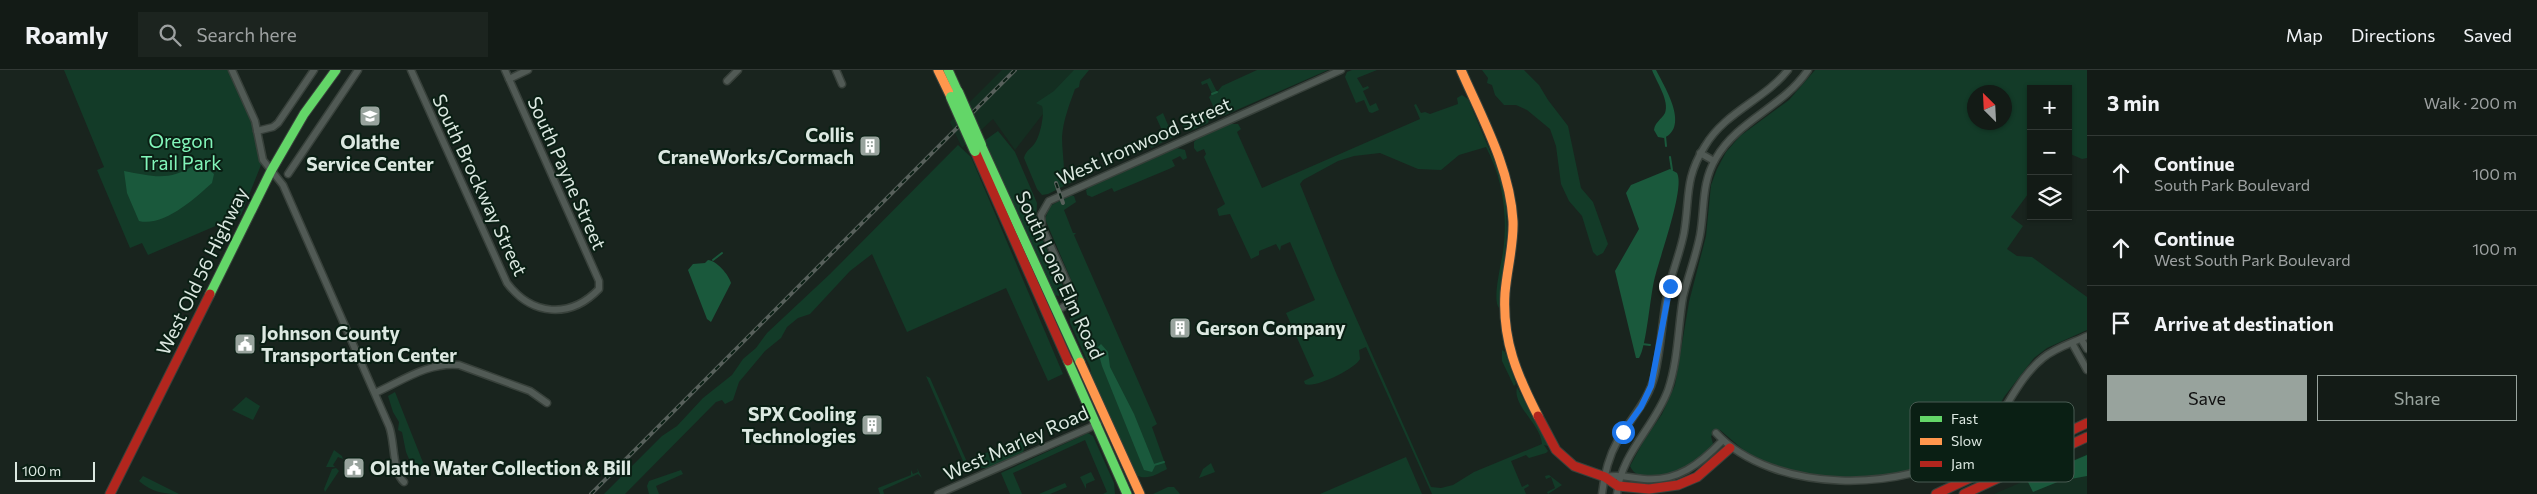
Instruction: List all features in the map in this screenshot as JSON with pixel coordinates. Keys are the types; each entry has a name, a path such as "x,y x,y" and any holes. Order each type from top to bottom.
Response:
{"main road":[{"name":"West Old 56 Highway","path":"110,494 271,171 304,114 336,70"},
{"name":"South Lone Elm Road","path":"938,70 954,95 978,148 1127,494"},
{"name":"South Lone Elm Road","path":"948,70 954,95"},
{"path":"1461,70 1498,156 1509,189 1513,222 1504,314 1506,337 1514,368 1556,450 1581,469 1605,477 1617,490 1650,490 1678,485 1703,473 1726,445"},
{"name":"South Lone Elm Road","path":"978,148 1057,310 1140,494"},
{"path":"2074,429 2087,423"},
{"path":"2074,443 2087,437"},
{"path":"1936,494 1962,482"},
{"path":"1964,494 1990,482"}],"street":[{"path":"232,70 255,120 262,155 271,171 283,185 393,435 397,467"},
{"path":"257,132 273,127 278,123 314,70"},
{"path":"288,174 358,70"},
{"name":"South Brockway Street","path":"411,70 507,283 519,296 545,310 556,311 582,301 599,288"},
{"name":"South Payne Street","path":"505,70 599,281 599,288"},
{"path":"510,79 528,70"},
{"path":"727,81 738,70"},
{"path":"836,70 842,84"},
{"name":"West Ironwood Street","path":"1057,310 1071,304 1073,296 1042,228 1041,215 1049,200 1341,70"},
{"path":"1602,494 1609,458 1617,442 1647,397 1657,363 1667,295 1684,234 1688,189 1700,153 1723,122 1771,88 1788,70"},
{"path":"1617,490 1620,474 1636,442 1662,404 1668,389 1683,298 1700,233 1704,186 1714,161 1731,137 1788,94 1806,70"},
{"path":"1700,153 1714,161"},
{"path":"2008,402 2036,364 2052,352 2084,338 2087,349"},
{"path":"2072,343 2087,370"},
{"path":"375,394 429,367 449,364 459,365 521,387 547,403"},
{"name":"West Marley Road","path":"938,494 1106,420"},
{"path":"1716,433 1726,445 1765,470 1816,484 1859,488 1910,478"},
{"path":"1605,477 1620,474 1647,480 1674,477 1726,445"}],"shaded area":[{"path":"1002,70 1077,70 1015,150 993,119 962,148 950,122"},
{"path":"1652,70 1656,70 1669,95 1675,115 1675,125 1664,138 1658,137 1654,130 1665,113 1666,103"},
{"path":"194,165 204,166 214,174 212,183 188,204 168,216 149,222 139,221 127,193 124,171 152,176 168,176"},
{"path":"1670,169 1677,173 1679,181 1678,192 1654,282 1642,352 1639,358 1636,358 1615,271 1639,229 1626,193 1631,185"},
{"path":"708,260 715,262 722,268 731,283 711,322 707,319 688,270 693,264 705,263"},
{"path":"1101,344 1108,352 1110,367 1134,414 1155,466 1152,472 1144,470 1102,366 1097,348"},
{"path":"2087,454 2087,494 1994,494 2022,482 2074,482 2074,460"},
{"path":"2087,455 2087,476 2074,478 2074,460"},
{"path":"2028,482 2058,482 2033,492"}],"green space":[{"name":"Oregon Trail Park","path":"64,70 232,70 255,121 263,160 241,215 148,255 142,243 130,248 97,170 104,167"},
{"path":"1074,70 1089,70 1080,81 1079,87 1075,89 1063,131 1064,172 1067,178 1072,176 1074,181 1042,195 1037,189 1024,158 1037,140 1042,125 1042,106 1036,103 1054,91"},
{"path":"1257,70 1328,70 1223,116 1217,115 1209,97 1212,94 1207,83 1202,85 1201,82 1210,78 1217,92 1222,86"},
{"path":"1352,70 1377,70 1357,78 1363,88 1368,86 1369,88 1363,91 1370,106 1376,103 1379,110 1372,113 1369,112 1364,100 1356,103 1345,77 1347,72"},
{"path":"1482,70 1524,70 1539,85 1568,126 1581,188 1593,202 1608,244 1603,253 1597,256 1593,252 1582,216 1569,201 1561,184 1556,146 1550,129 1527,110 1516,105 1504,105 1495,95 1492,85 1487,83 1488,78"},
{"path":"1815,70 2087,70 2087,158 2082,159 2072,155 2072,85 2027,85 2027,195 2011,217 2023,226 2007,249 2017,256 2032,257 2087,297 2087,330 2047,348 2034,358 2001,402 1910,402 1910,472 1864,482 1781,471 1747,453 1720,430 1711,436 1713,444 1707,452 1686,467 1659,476 1647,477 1637,474 1630,466 1643,442 1662,414 1675,385 1689,302 1706,236 1711,185 1726,152 1740,136 1789,100"},
{"path":"1462,95 1468,99 1498,170 1506,201 1507,234 1499,308 1496,298 1505,225 1503,198 1497,172 1486,147 1459,155 1441,170 1418,169 1380,153 1354,156 1338,161 1303,180 1300,184 1336,273 1431,487 1441,488 1453,485 1474,472 1542,444 1537,429 1522,408 1517,394 1517,387 1548,446 1544,445 1548,451 1546,453 1529,458 1526,455 1511,461 1522,487 1528,484 1529,486 1524,489 1526,494 1432,494 1366,347 1359,350 1360,359 1357,363 1343,373 1317,384 1305,384 1304,381 1314,376 1286,313 1315,300 1290,242 1281,246 1280,251 1276,244 1259,251 1259,255 1251,259 1230,214 1219,216 1217,209 1225,204 1204,157 1206,154 1204,149 1197,152 1194,148 1194,142 1198,138 1229,124 1238,124 1241,129 1237,132 1262,188 1420,119 1414,105 1416,104 1421,113 1430,114 1458,104 1457,98"},
{"path":"1204,110 1210,117 1208,123 1190,131 1184,130 1181,120 1185,122 1203,114 1202,111"},
{"path":"1163,113 1168,125 1172,124 1175,136 1151,148 1150,145 1165,137 1156,117"},
{"path":"998,131 1015,152 1037,203 1036,225 1064,288 1059,296 1054,295 984,141"},
{"path":"958,145 971,157 1063,374 1048,381 1006,288 907,332 872,254 850,271 810,314 798,318 787,327 781,338 765,351 739,382 733,400 725,404 722,400 716,402 625,494 604,494 662,436 677,426 703,398 732,375 743,359 756,348 767,333 830,274"},
{"path":"1177,148 1185,150 1187,158 1183,160 1180,156 1172,160 1175,166 1114,192 1112,188 1092,197 1087,195 1086,190 1089,187"},
{"path":"1070,195 1074,196 1076,202 1064,210 1073,233 1076,233 1074,235 1157,424 1152,427 1167,469 1152,476 1140,477 1136,475 1092,378 1090,367 1070,323 1078,296 1045,219 1050,206 1061,200 1064,203 1063,199"},
{"path":"1502,350 1505,352 1516,384 1514,386 1502,361"},
{"path":"926,376 930,378 970,469 963,461"},
{"path":"395,392 424,465 425,471 421,475 415,473 406,452 402,432 398,430 399,422 393,412 388,396"},
{"path":"246,397 260,406 253,420 232,410"},
{"path":"1088,433 1093,436 1114,483 1115,494 1103,494 1107,492 1085,440 1013,473 1022,494 1010,494 1001,473"},
{"path":"1017,440 1021,441 1024,448 1023,454 993,467 981,468 976,465 974,458"},
{"path":"334,450 343,459 338,457 333,465 335,467 326,467"},
{"path":"1406,457 1422,494 1320,494"},
{"path":"1211,463 1215,472 1199,478 1203,469"},
{"path":"336,468 339,471 325,492 324,489 332,469"},
{"path":"917,468 922,478 918,474 883,490 884,494 880,494 878,488 911,475 911,470 913,474 918,472"},
{"path":"681,470 683,474 656,486 659,494 649,494 647,486 649,481"},
{"path":"1091,472 1095,480 1086,484 1086,489 1080,477"},
{"path":"1549,475 1562,485 1548,494 1547,492 1555,488 1551,477 1546,479 1545,476"},
{"path":"143,476 179,494 163,493 148,488 139,481"},
{"path":"1065,483 1067,487 1050,494 1039,494"},
{"path":"1168,487 1174,487 1180,494 1153,494"}],"waterway":[{"path":"1212,94 1217,92"},
{"path":"1665,136 1666,146"},
{"path":"1670,157 1672,170"},
{"path":"713,260 722,253"},
{"path":"1642,344 1650,345"},
{"path":"1154,465 1164,462"}],"railway":[{"path":"591,494 1015,70"},
{"path":"1056,183 1063,203"}],"traffic: fast":[{"path":"210,294 271,171 304,114 336,70"},
{"path":"948,70 958,92"},
{"path":"958,92 981,145"},
{"path":"951,97 975,151"},
{"path":"981,145 1080,362"},
{"path":"1068,361 1127,494"}],"traffic: slow":[{"path":"938,70 951,97"},
{"path":"1461,70 1494,144 1507,182 1511,201 1513,230 1505,293 1506,326 1512,357 1538,416"},
{"path":"1080,362 1140,494"}],"traffic: jam":[{"path":"975,151 1068,361"},
{"path":"110,494 210,294"},
{"path":"1538,416 1556,450 1574,466 1605,477 1618,486 1649,489 1678,485 1697,477 1730,448"},
{"path":"2074,429 2087,423"},
{"path":"2074,443 2087,437"},
{"path":"1936,494 1962,482"},
{"path":"1964,494 1990,482"}],"place":[{"name":"Olathe Service Center","path":"370,116"},
{"name":"Collis CraneWorks/Cormach","path":"870,146"},
{"name":"Gerson Company","path":"1180,328"},
{"name":"Johnson County Transportation Center","path":"245,344"},
{"name":"SPX Cooling Technologies","path":"872,425"},
{"name":"Olathe Water Collection & Bill","path":"354,468"}],"route":[{"path":"1623,432 1647,397 1655,374 1670,286"}]}
